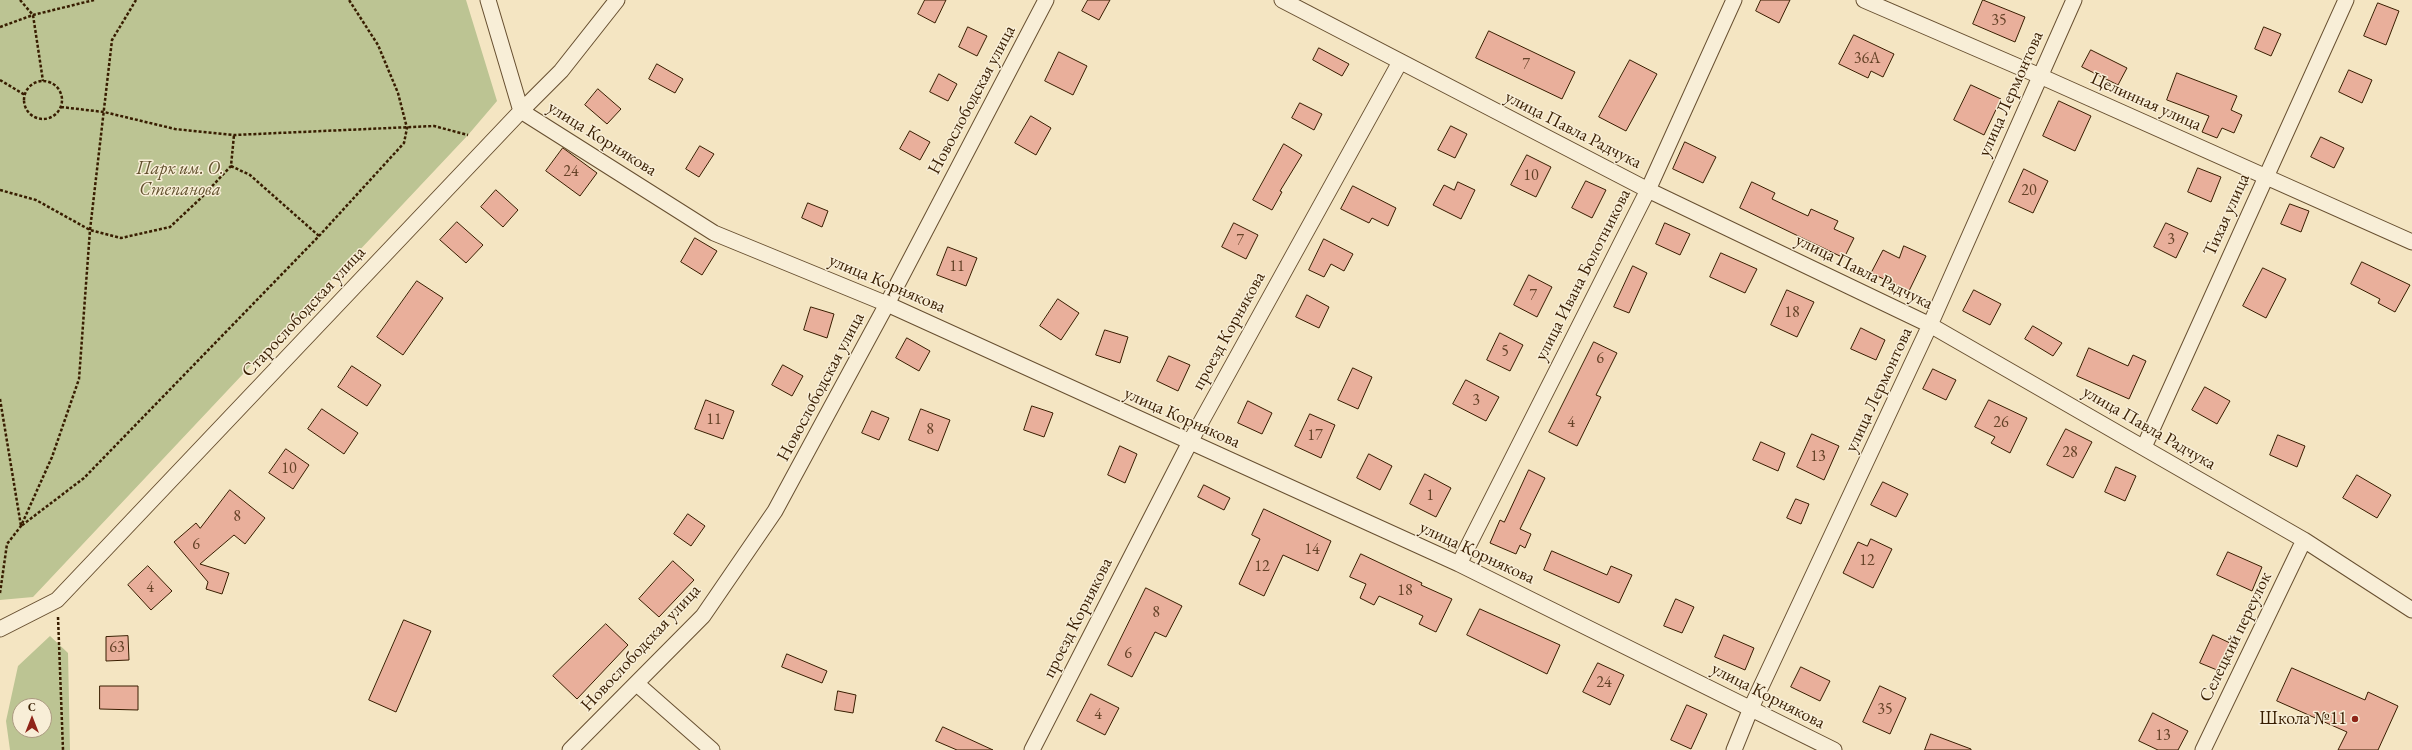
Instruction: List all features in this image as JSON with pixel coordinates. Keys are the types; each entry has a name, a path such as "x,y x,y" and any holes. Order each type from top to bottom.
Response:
{"street":[{"path":"488,0 521,111"},
{"name":"Старослободская улица","path":"0,629 57,600 521,111 562,71 617,0"},
{"name":"Новослободская улица","path":"570,750 703,616 775,512 887,304 1046,0"},
{"name":"улица Павла Радчука","path":"1282,0 1648,190 1930,325 2144,447 2410,603"},
{"name":"улица Ивана Болотникова","path":"1459,564 1648,190 1734,0"},
{"name":"Целинная улица","path":"1864,0 2040,76 2412,242"},
{"name":"улица Лермонтова","path":"1734,750 1751,708 1930,325 2074,0"},
{"name":"Тихая улица","path":"2144,447 2265,176 2346,0"},
{"name":"проезд Корнякова","path":"1032,750 1190,442 1400,62"},
{"name":"улица Корнякова","path":"521,111 714,233 887,304 1459,564 1834,750"},
{"name":"Селецкий переулок","path":"2203,750 2304,540"},
{"path":"637,684 712,750"}],"path":[{"path":"20,0 33,15 43,81"},
{"path":"0,27 33,15 94,0"},
{"path":"21,526 52,457 79,379 90,230 112,40 136,0"},
{"path":"0,593 6,544 21,526 84,478 319,236 404,143 407,128 398,93 378,45 349,0"},
{"path":"0,80 25,94"},
{"path":"43,81 54,85 59,89 62,101 59,112 49,119 36,118 27,110 24,104 25,94 31,86 43,81"},
{"path":"61,107 104,112 175,129 234,135 434,126 468,135"},
{"path":"0,190 36,200 90,230 121,238 170,227 201,198 231,166 234,135"},
{"path":"231,166 250,175 319,236"},
{"path":"0,399 21,526"},
{"path":"57,600 63,750"}],"green space":[{"name":"Парк им. О. Степанова","path":"0,0 466,0 497,101 468,135 33,597 0,600"},
{"path":"50,636 68,653 70,750 10,750 6,721 18,666"}],"building":[{"path":"925,0 946,0 935,23 918,14"},
{"path":"1088,0 1110,0 1099,20 1082,11"},
{"path":"1761,0 1790,0 1779,23 1756,11"},
{"path":"1983,0 2025,17 2015,42 1973,24"},
{"path":"2378,3 2399,11 2386,45 2364,36"},
{"path":"968,27 987,36 977,56 959,47"},
{"path":"2264,27 2281,34 2271,56 2255,49"},
{"path":"1489,31 1575,72 1562,99 1476,58"},
{"path":"1854,35 1894,54 1883,77 1871,71 1868,78 1839,64"},
{"path":"1319,48 1349,64 1342,76 1313,60"},
{"path":"2091,50 2127,68 2118,85 2082,67"},
{"path":"1059,52 1087,66 1073,95 1045,81"},
{"path":"1630,60 1657,74 1626,131 1599,117"},
{"path":"657,64 683,79 675,93 649,79"},
{"path":"2349,70 2372,80 2362,103 2339,92"},
{"path":"2177,73 2237,96 2231,110 2242,115 2234,133 2222,128 2217,138 2202,132 2209,116 2167,100"},
{"path":"939,74 957,84 948,101 930,92"},
{"path":"1971,85 2001,99 1984,135 1954,120"},
{"path":"598,89 621,109 607,124 585,105"},
{"path":"2059,101 2091,116 2075,151 2043,136"},
{"path":"1300,103 1322,114 1314,130 1292,118"},
{"path":"1031,116 1051,128 1036,155 1015,143"},
{"path":"1451,126 1467,134 1455,158 1438,150"},
{"path":"910,131 930,142 920,160 900,149"},
{"path":"2321,137 2344,148 2334,168 2311,157"},
{"path":"1685,142 1716,157 1703,183 1673,169"},
{"path":"1284,144 1302,155 1280,191 1282,192 1272,210 1253,200"},
{"path":"700,146 714,154 699,177 686,169"},
{"path":"563,148 597,173 580,196 546,171"},
{"path":"1527,155 1551,167 1536,197 1511,185"},
{"path":"2198,168 2221,177 2211,202 2188,192"},
{"path":"2024,169 2048,181 2033,213 2009,202"},
{"path":"1586,181 1606,190 1592,218 1572,208"},
{"path":"1458,182 1475,190 1461,219 1433,205 1444,185 1454,190"},
{"path":"1752,182 1775,193 1772,199 1808,216 1811,209 1838,221 1834,229 1854,238 1844,258 1740,208"},
{"path":"1353,186 1396,208 1388,226 1372,218 1369,223 1341,209"},
{"path":"496,190 518,210 503,227 481,207"},
{"path":"808,203 828,211 822,227 802,218"},
{"path":"2290,204 2309,211 2301,232 2281,224"},
{"path":"457,222 483,245 466,263 440,240"},
{"path":"1234,223 1258,235 1246,259 1222,247"},
{"path":"1665,223 1690,234 1680,255 1656,244"},
{"path":"2166,223 2188,233 2176,258 2154,247"},
{"path":"695,238 717,251 702,275 681,262"},
{"path":"1324,239 1353,254 1344,271 1331,264 1324,277 1309,270"},
{"path":"1904,246 1926,256 1909,291 1871,273 1883,250 1899,258"},
{"path":"948,247 977,258 966,286 937,275"},
{"path":"1721,253 1757,269 1745,293 1710,277"},
{"path":"2362,262 2410,285 2395,312 2378,303 2380,299 2351,284"},
{"path":"1633,266 1647,273 1629,313 1614,307"},
{"path":"2263,268 2286,279 2266,318 2243,306"},
{"path":"1529,275 1552,287 1537,317 1514,305"},
{"path":"417,281 443,298 403,355 377,337"},
{"path":"1787,290 1814,302 1797,337 1771,325"},
{"path":"1974,290 2001,304 1990,325 1963,311"},
{"path":"1307,295 1329,307 1319,328 1296,317"},
{"path":"1058,299 1079,313 1061,340 1040,326"},
{"path":"811,307 834,314 827,338 804,330"},
{"path":"2033,326 2062,343 2053,356 2025,339"},
{"path":"1861,328 1885,340 1876,360 1851,349"},
{"path":"1105,330 1128,337 1120,363 1096,355"},
{"path":"1500,333 1523,345 1510,371 1487,360"},
{"path":"907,338 930,351 919,371 896,358"},
{"path":"1594,342 1617,353 1596,395 1601,397 1577,446 1549,432"},
{"path":"2089,348 2128,366 2133,355 2146,361 2129,399 2077,376"},
{"path":"1169,356 1190,365 1178,391 1157,381"},
{"path":"783,365 803,376 792,396 772,385"},
{"path":"352,366 381,385 367,406 338,387"},
{"path":"1353,368 1372,377 1358,409 1338,400"},
{"path":"1933,369 1956,380 1946,400 1923,389"},
{"path":"1466,380 1499,397 1486,421 1453,404"},
{"path":"2205,387 2230,401 2217,424 2192,410"},
{"path":"706,400 734,411 723,439 695,429"},
{"path":"1989,400 2027,418 2010,453 1991,443 1995,437 1975,427"},
{"path":"1248,401 1272,413 1262,434 1238,423"},
{"path":"1032,406 1053,413 1044,437 1024,430"},
{"path":"322,409 358,433 344,454 308,429"},
{"path":"921,409 950,420 938,451 909,440"},
{"path":"872,411 889,418 879,440 862,433"},
{"path":"1310,414 1335,425 1321,458 1295,446"},
{"path":"2066,429 2092,442 2073,478 2047,465"},
{"path":"1812,434 1839,446 1824,480 1797,467"},
{"path":"2278,435 2305,446 2297,467 2270,455"},
{"path":"1761,442 1785,453 1778,471 1753,460"},
{"path":"1120,446 1137,454 1125,483 1108,475"},
{"path":"286,449 309,465 293,489 269,473"},
{"path":"1369,454 1392,466 1380,490 1357,478"},
{"path":"2116,467 2136,476 2125,501 2105,492"},
{"path":"1529,470 1545,478 1520,529 1531,534 1525,548 1520,545 1516,554 1490,543 1500,520 1504,522"},
{"path":"1425,474 1451,488 1436,517 1410,504"},
{"path":"2357,475 2391,495 2377,518 2343,498"},
{"path":"1883,482 1908,494 1896,517 1871,505"},
{"path":"1204,485 1230,498 1224,510 1198,497"},
{"path":"230,490 265,518 245,544 234,535 200,564 229,573 222,594 206,589 208,582 174,542 196,523 200,528"},
{"path":"1796,499 1809,504 1801,524 1787,518"},
{"path":"1264,509 1331,541 1318,571 1283,555 1264,596 1239,584 1260,539 1252,535"},
{"path":"688,514 705,526 691,546 674,534"},
{"path":"1871,539 1892,549 1873,588 1843,573 1858,542 1867,546"},
{"path":"1552,551 1607,575 1611,566 1632,575 1619,603 1544,570"},
{"path":"2228,552 2262,567 2252,591 2217,575"},
{"path":"1361,554 1452,599 1436,632 1419,624 1423,616 1379,596 1374,605 1360,598 1366,584 1350,577"},
{"path":"673,561 694,580 659,617 639,599"},
{"path":"148,566 172,591 151,610 128,585"},
{"path":"1146,588 1182,606 1166,637 1155,632 1132,677 1108,665"},
{"path":"1676,599 1694,607 1682,633 1664,626"},
{"path":"1480,609 1560,645 1547,674 1467,635"},
{"path":"404,620 431,631 396,712 369,700"},
{"path":"606,624 628,645 577,699 553,676"},
{"path":"1724,635 1754,648 1745,670 1715,657"},
{"path":"2213,635 2230,643 2217,670 2200,663"},
{"path":"128,636 129,660 106,661 106,637"},
{"path":"787,654 827,671 822,683 782,667"},
{"path":"1598,663 1624,675 1610,705 1583,692"},
{"path":"1801,667 1830,681 1820,701 1791,687"},
{"name":"Школа №11","path":"2292,668 2365,700 2368,692 2398,706 2378,750 2338,750 2347,732 2277,701"},
{"path":"100,686 138,686 138,710 100,709"},
{"path":"1880,686 1906,698 1890,734 1863,722"},
{"path":"838,691 856,695 853,713 835,710"},
{"path":"1091,694 1119,708 1105,735 1077,721"},
{"path":"1687,705 1707,714 1691,749 1671,740"},
{"path":"2153,713 2188,731 2178,750 2158,750 2139,741"},
{"path":"943,727 993,750 957,750 936,741"},
{"path":"1931,734 1971,749 1971,750 1925,750"}],"place":[{"name":"Школа №11","path":"2355,719"}]}
